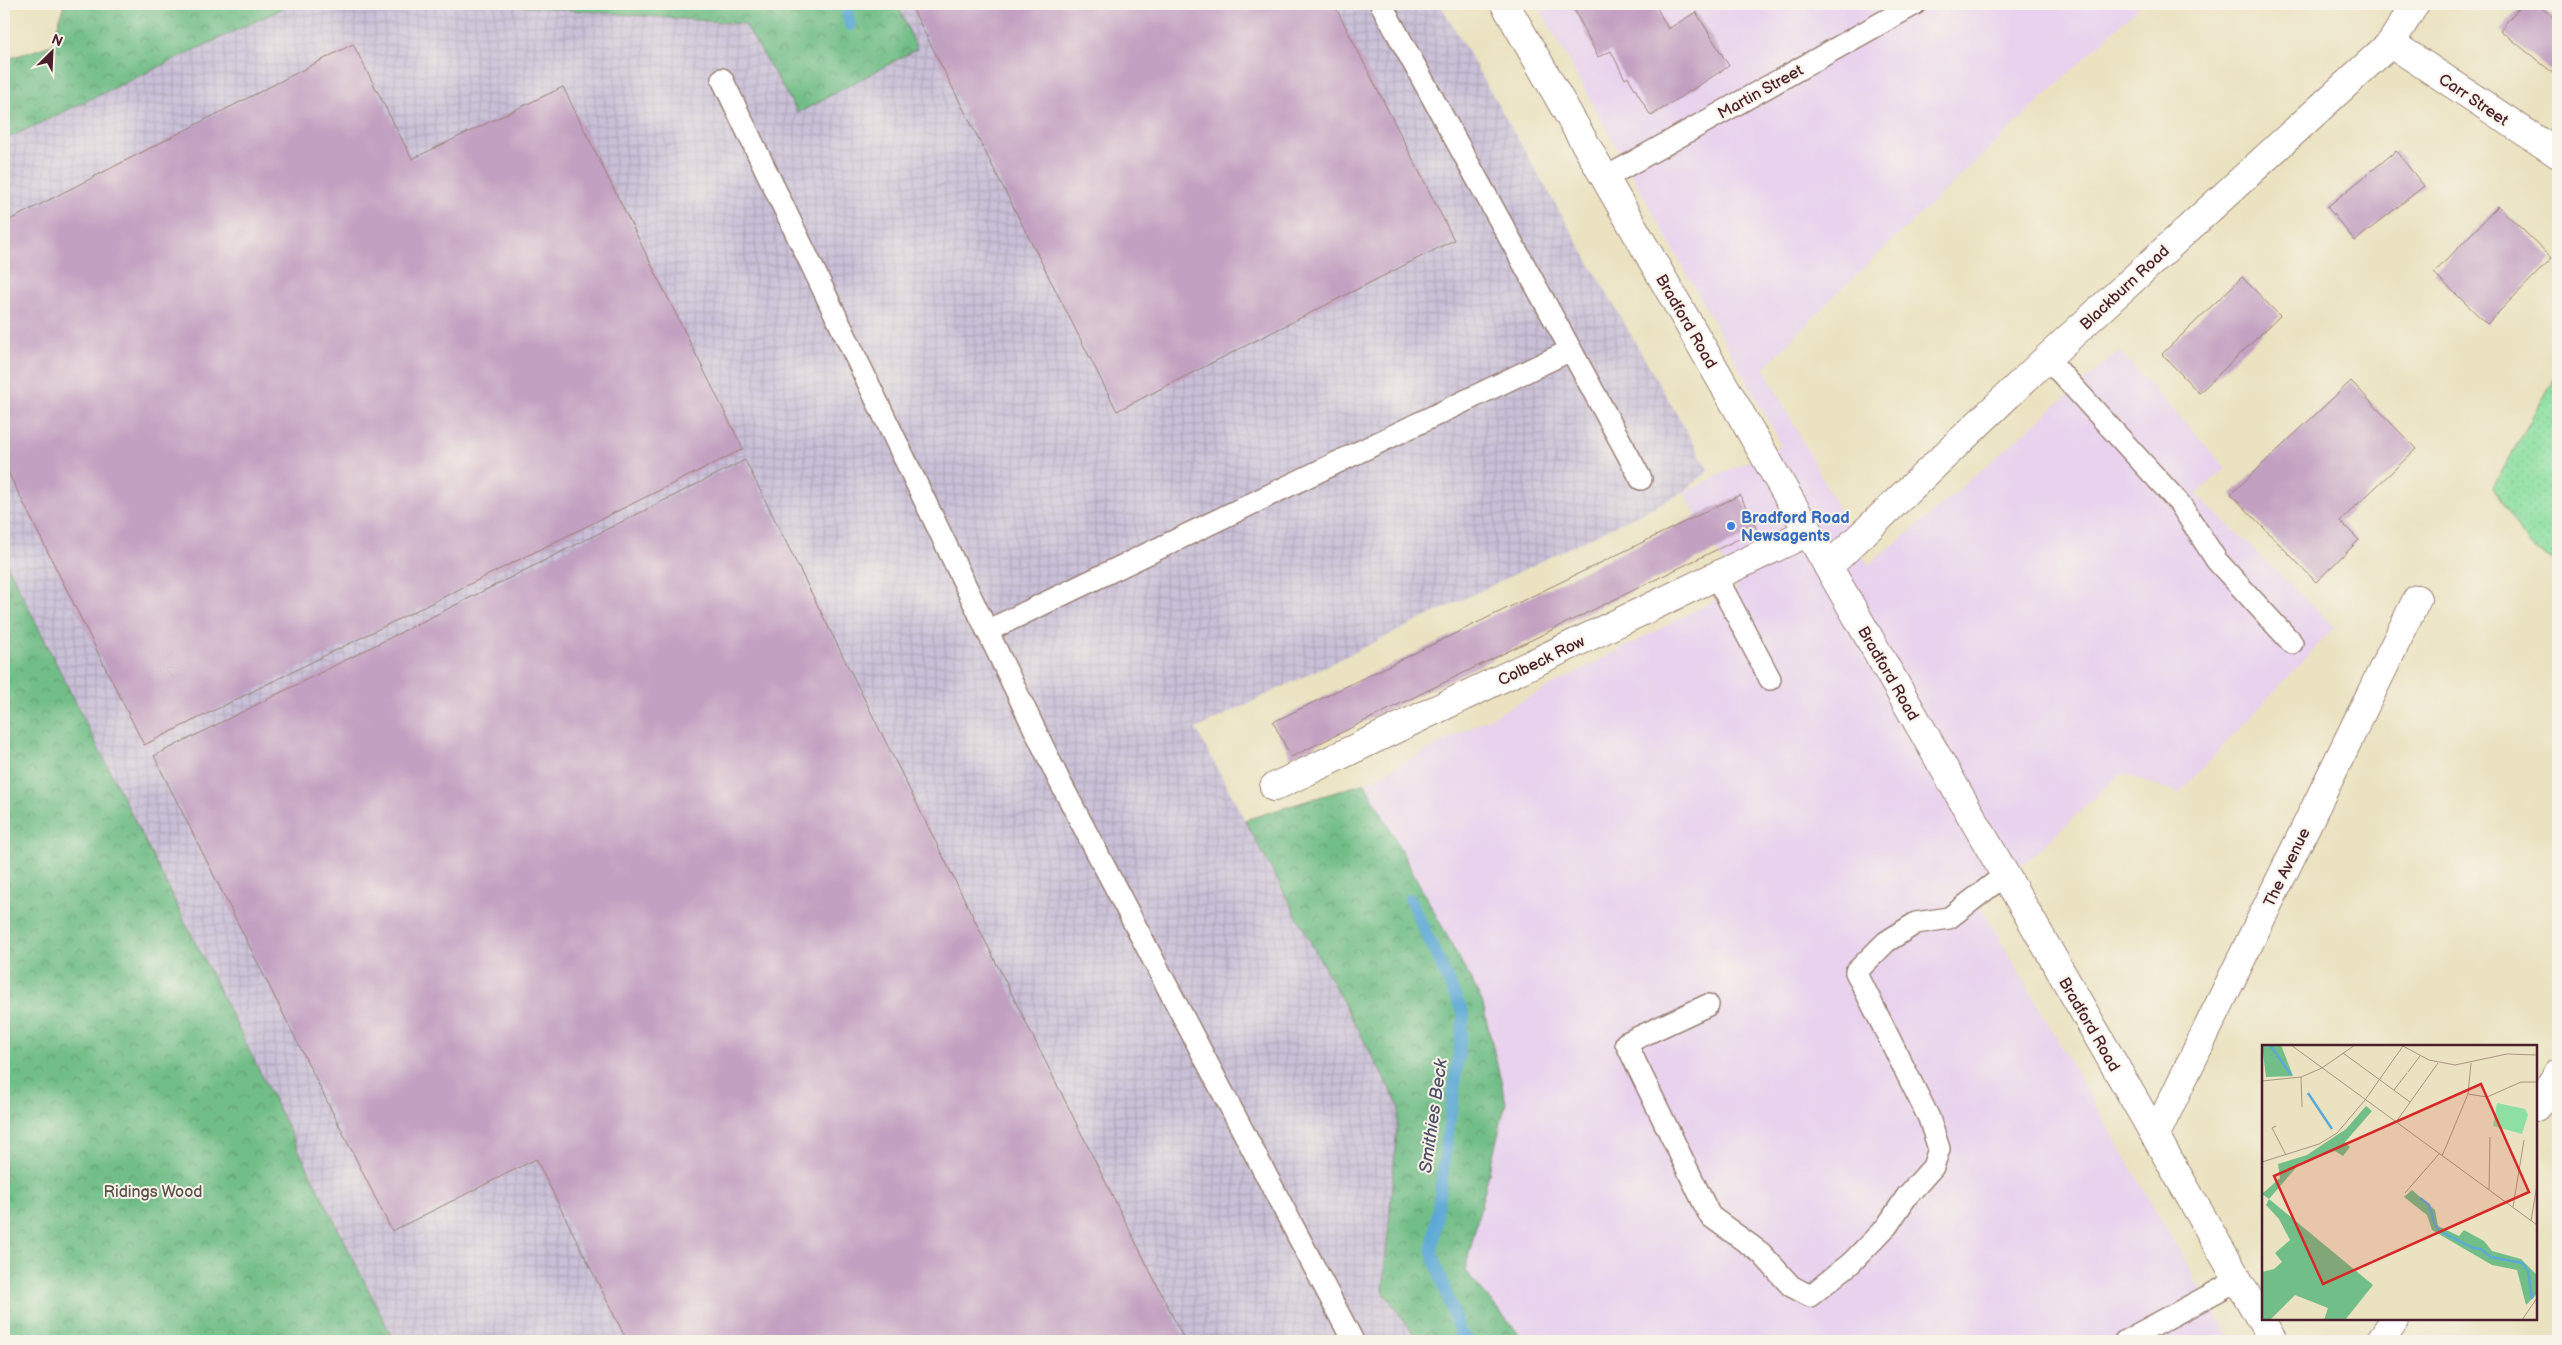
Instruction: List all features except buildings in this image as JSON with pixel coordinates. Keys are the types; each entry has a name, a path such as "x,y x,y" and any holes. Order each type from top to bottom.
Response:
{"street":[{"name":"Bradford Road","path":"1506,4 2273,1341"},
{"name":"Blackburn Road","path":"1828,567 2047,358 2391,43 2415,4"},
{"name":"Carr Street","path":"2391,43 2558,154"},
{"name":"Colbeck Row","path":"1274,787 1808,532"},
{"name":"The Avenue","path":"2155,1136 2417,598"},
{"path":"2537,1105 2558,1073"},
{"path":"2380,1341 2394,1320"}],"lane":[{"path":"1381,4 1641,480"},
{"name":"Martin Street","path":"1605,178 1915,4"},
{"path":"722,79 1059,780 1352,1341"},
{"path":"987,631 1571,350"},
{"path":"2047,358 2180,504 2217,561 2292,643"},
{"path":"1716,576 1770,679"},
{"path":"1708,1005 1626,1042 1710,1216 1762,1253 1791,1286 1810,1296 1852,1263 1887,1226 1907,1196 1933,1166 1939,1148 1929,1118 1856,972 1886,942 1916,923 1949,918 2005,875"},
{"path":"2125,1341 2238,1280"}],"shaded area":[{"path":"292,4 494,4 745,24 798,113 917,49 897,4 1440,4 1709,470 1684,492 1196,729 1399,1106 1383,1291 1419,1341 394,1341 4,559 4,140"},
{"path":"1544,4 2142,4 1833,297 1764,368 1868,565 1917,526 2119,351 2226,468 2196,494 2335,627 2179,793 2121,773 1980,905 2231,1341 1525,1341 1465,1271 1506,1102 1482,1001 1365,783 1738,588 1684,492 1782,445 1539,7"}],"green space":[{"path":"64,4 292,4 4,140 4,60 52,45"},
{"path":"494,4 897,4 917,49 798,113 745,24"},
{"path":"2558,372 2558,564 2527,543 2493,487"},
{"name":"Ridings Wood","path":"4,559 42,635 394,1341 4,1341"},
{"path":"1365,783 1482,1001 1506,1102 1465,1271 1525,1341 1419,1341 1383,1291 1399,1106 1245,820"}],"waterway":[{"name":"Smithies Beck","path":"846,4 850,25"},
{"name":"Smithies Beck","path":"1410,899 1464,1015 1432,1252 1460,1333 1468,1341"}],"place":[{"name":"Bradford Road Newsagents","path":"1731,526"}]}
